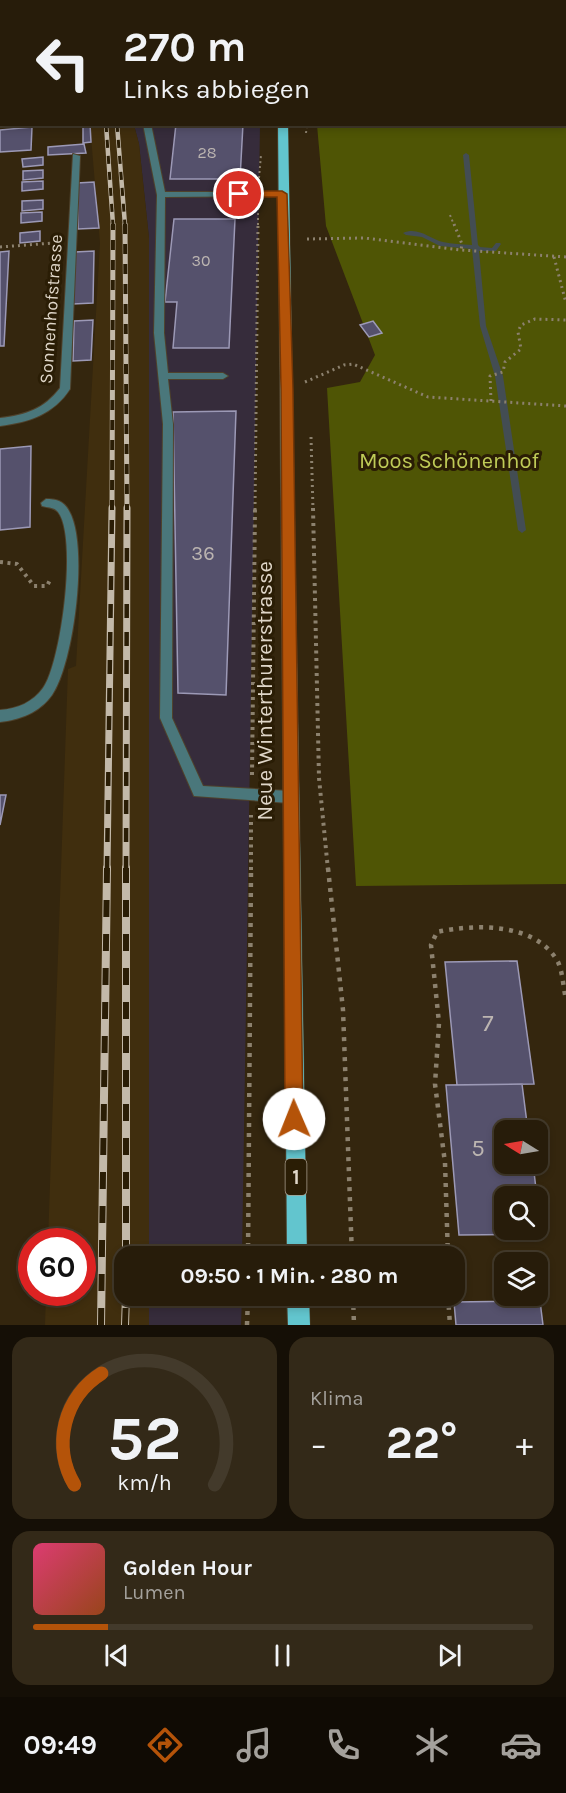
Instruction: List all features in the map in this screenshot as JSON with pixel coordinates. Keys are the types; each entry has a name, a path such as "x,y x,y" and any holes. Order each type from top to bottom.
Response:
{"main road":[{"name":"Neue Winterthurerstrasse","path":"283,126 282,194 287,389 297,1246"},
{"path":"298,1306 298,1325"}],"street":[{"path":"147,126 161,195 159,333 168,424 166,718 199,792 251,793 290,797"},
{"name":"Sonnenhofstrasse","path":"0,422 27,419 54,405 65,388 76,156"},
{"path":"161,195 282,194"},
{"path":"163,375 223,376"},
{"path":"0,716 34,706 52,684 65,638 74,569 69,526 64,512 55,503 46,503"}],"path":[{"path":"305,135 307,126"},
{"path":"248,1246 251,793 261,148"},
{"path":"450,215 462,247"},
{"path":"306,227 307,251"},
{"path":"307,239 364,238 462,247 472,251 566,257"},
{"path":"0,247 72,242"},
{"path":"554,257 566,303"},
{"path":"491,401 490,376 500,373 505,362 521,349 518,332 521,325 535,320 566,320"},
{"path":"287,389 344,364 353,364 420,395 566,406"},
{"path":"309,368 310,391"},
{"path":"311,426 319,778 343,1010 352,1246"},
{"path":"0,562 17,564 34,586 40,587 50,582 53,557 71,550"},
{"path":"448,1246 445,1163 435,1084 439,1023 431,945 437,932 452,928 489,928 530,936 557,960 566,999"},
{"path":"247,1325 248,1306"},
{"path":"353,1306 354,1325"},
{"path":"449,1306 450,1325"}],"shaded area":[{"path":"90,126 134,126 139,144 149,238 149,1246 114,1246 114,1306 149,1306 149,1325 45,1325 46,1306 96,1306 96,1228 48,1228 68,669 76,666 100,243"},
{"path":"134,126 260,126 242,1246 149,1246 149,238 139,144"},
{"path":"149,1306 242,1306 241,1325 149,1325"}],"green space":[{"name":"Moos Schönenhof","path":"317,126 566,126 566,884 356,886 327,388 360,382 375,355 326,226"}],"building":[{"path":"83,126 90,126 91,142 83,143"},
{"path":"176,126 243,126 240,179 170,179"},
{"path":"32,127 31,150 0,152 0,130"},
{"path":"84,144 86,153 48,155 48,147"},
{"path":"43,157 43,165 23,167 22,159"},
{"path":"43,170 43,178 23,180 23,171"},
{"path":"43,181 43,189 22,191 22,182"},
{"path":"94,182 99,228 78,229 77,183"},
{"path":"43,200 43,209 22,211 22,201"},
{"path":"42,212 42,221 21,223 21,213"},
{"path":"174,219 235,219 229,348 173,348 177,302 165,302"},
{"path":"40,231 40,241 20,243 20,233"},
{"path":"9,251 4,346 0,346 0,252"},
{"path":"94,251 93,303 73,304 75,252"},
{"path":"93,320 91,360 73,361 74,321"},
{"path":"373,321 382,333 369,337 360,325"},
{"path":"236,411 226,695 178,693 173,412"},
{"path":"31,446 30,527 0,530 0,449"},
{"path":"0,795 6,795 0,825"},
{"path":"517,961 534,1084 457,1085 445,962"},
{"path":"522,1084 527,1120 494,1120 494,1174 534,1174 536,1186 494,1186 494,1235 459,1235 446,1085"},
{"path":"465,1302 494,1302 494,1306 541,1306 543,1325 456,1325 454,1306 465,1306"}],"waterway":[{"path":"466,155 475,247"},
{"path":"406,233 424,235 440,244 475,247"},
{"path":"477,249 494,250 498,244"},
{"path":"475,247 483,326 499,376 522,530"}],"railway":[{"path":"106,126 113,225"},
{"path":"117,126 125,225"},
{"path":"125,224 127,509"},
{"path":"112,510 113,225"},
{"path":"107,870 112,508"},
{"path":"126,870 127,509"},
{"path":"101,1325 107,868"},
{"path":"126,870 126,1246"},
{"path":"125,1325 126,1306"}],"route":[{"path":"239,194 282,194 287,389 294,1119"}]}
